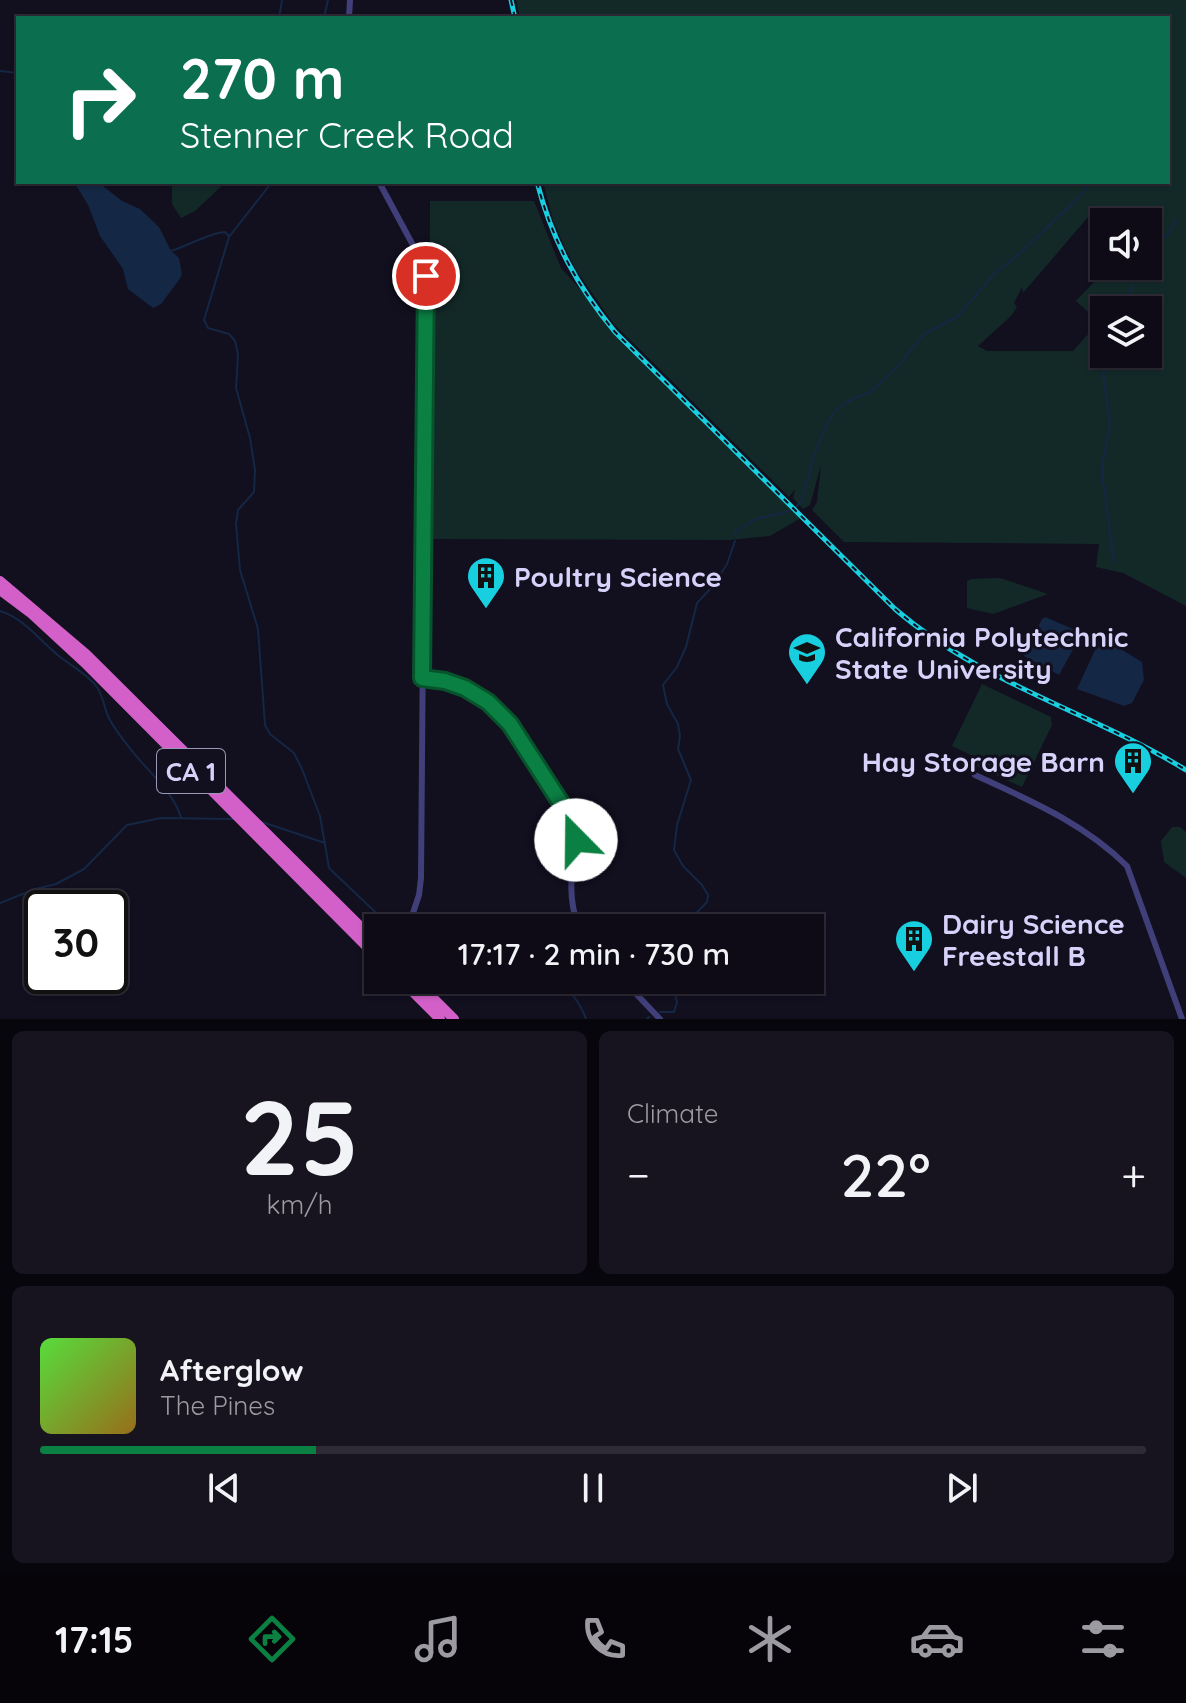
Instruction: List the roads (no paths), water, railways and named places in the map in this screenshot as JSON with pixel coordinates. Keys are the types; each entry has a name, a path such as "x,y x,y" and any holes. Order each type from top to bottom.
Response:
{"highway":[{"name":"CA 1","path":"0,581 86,654 364,930"},
{"name":"CA 1","path":"0,590 32,614 85,663 364,944"},
{"path":"415,994 440,1019"},
{"path":"429,994 454,1019"}],"street":[{"path":"380,184 422,262 426,276 420,886 412,914"},
{"path":"422,678 465,688 488,702 510,724 570,817 576,840 571,895 576,914"},
{"path":"975,775 1066,818 1110,849 1127,866 1182,1019"},
{"path":"636,994 660,1019"}],"water":[{"path":"75,184 101,184 122,201 140,209 159,227 171,251 179,258 182,274 161,304 153,308 128,289 123,269 100,236 88,205"},
{"path":"1045,617 1082,633 1059,675 1024,656"},
{"path":"1101,637 1142,662 1144,680 1132,703 1124,706 1077,689"}],"waterway":[{"path":"279,16 282,0"},
{"path":"324,16 328,0"},
{"path":"0,71 16,73"},
{"path":"270,184 229,237 204,320 208,328 229,334 235,341 238,354 236,388 255,470 254,492 238,510 236,524 240,570 258,629 265,725 270,734 294,753 302,769 320,816 329,868 377,914"},
{"path":"796,507 802,500 825,427 835,411 870,392 897,367 923,335 958,316 994,274 1079,197 1089,184"},
{"path":"1162,239 1176,219"},
{"path":"171,251 220,233 225,232 229,236"},
{"path":"1130,296 1134,280"},
{"path":"1105,368 1103,374 1110,423 1103,460 1103,481 1114,563"},
{"path":"736,537 735,532 756,519 790,511"},
{"path":"695,914 707,902 708,895 683,866 674,850 677,825 691,780 678,749 678,724 667,704 663,685 677,667 686,647 697,603 727,564 735,541"},
{"path":"0,611 24,625 93,682 116,730 166,790 181,817"},
{"path":"0,903 56,884 84,869 127,825 161,818 233,819"},
{"path":"259,821 325,843"},
{"path":"572,994 586,1019"},
{"path":"660,1012 674,1012 675,994"}],"railway":[{"path":"511,0 515,16"},
{"path":"538,184 567,262 615,332 895,609 963,657 1150,749 1186,770"}],"place":[{"name":"Poultry Science","path":"486,610"},
{"name":"California Polytechnic State University","path":"807,686"},
{"name":"Hay Storage Barn","path":"1133,795"},
{"name":"Dairy Science Freestall B","path":"914,973"}]}
